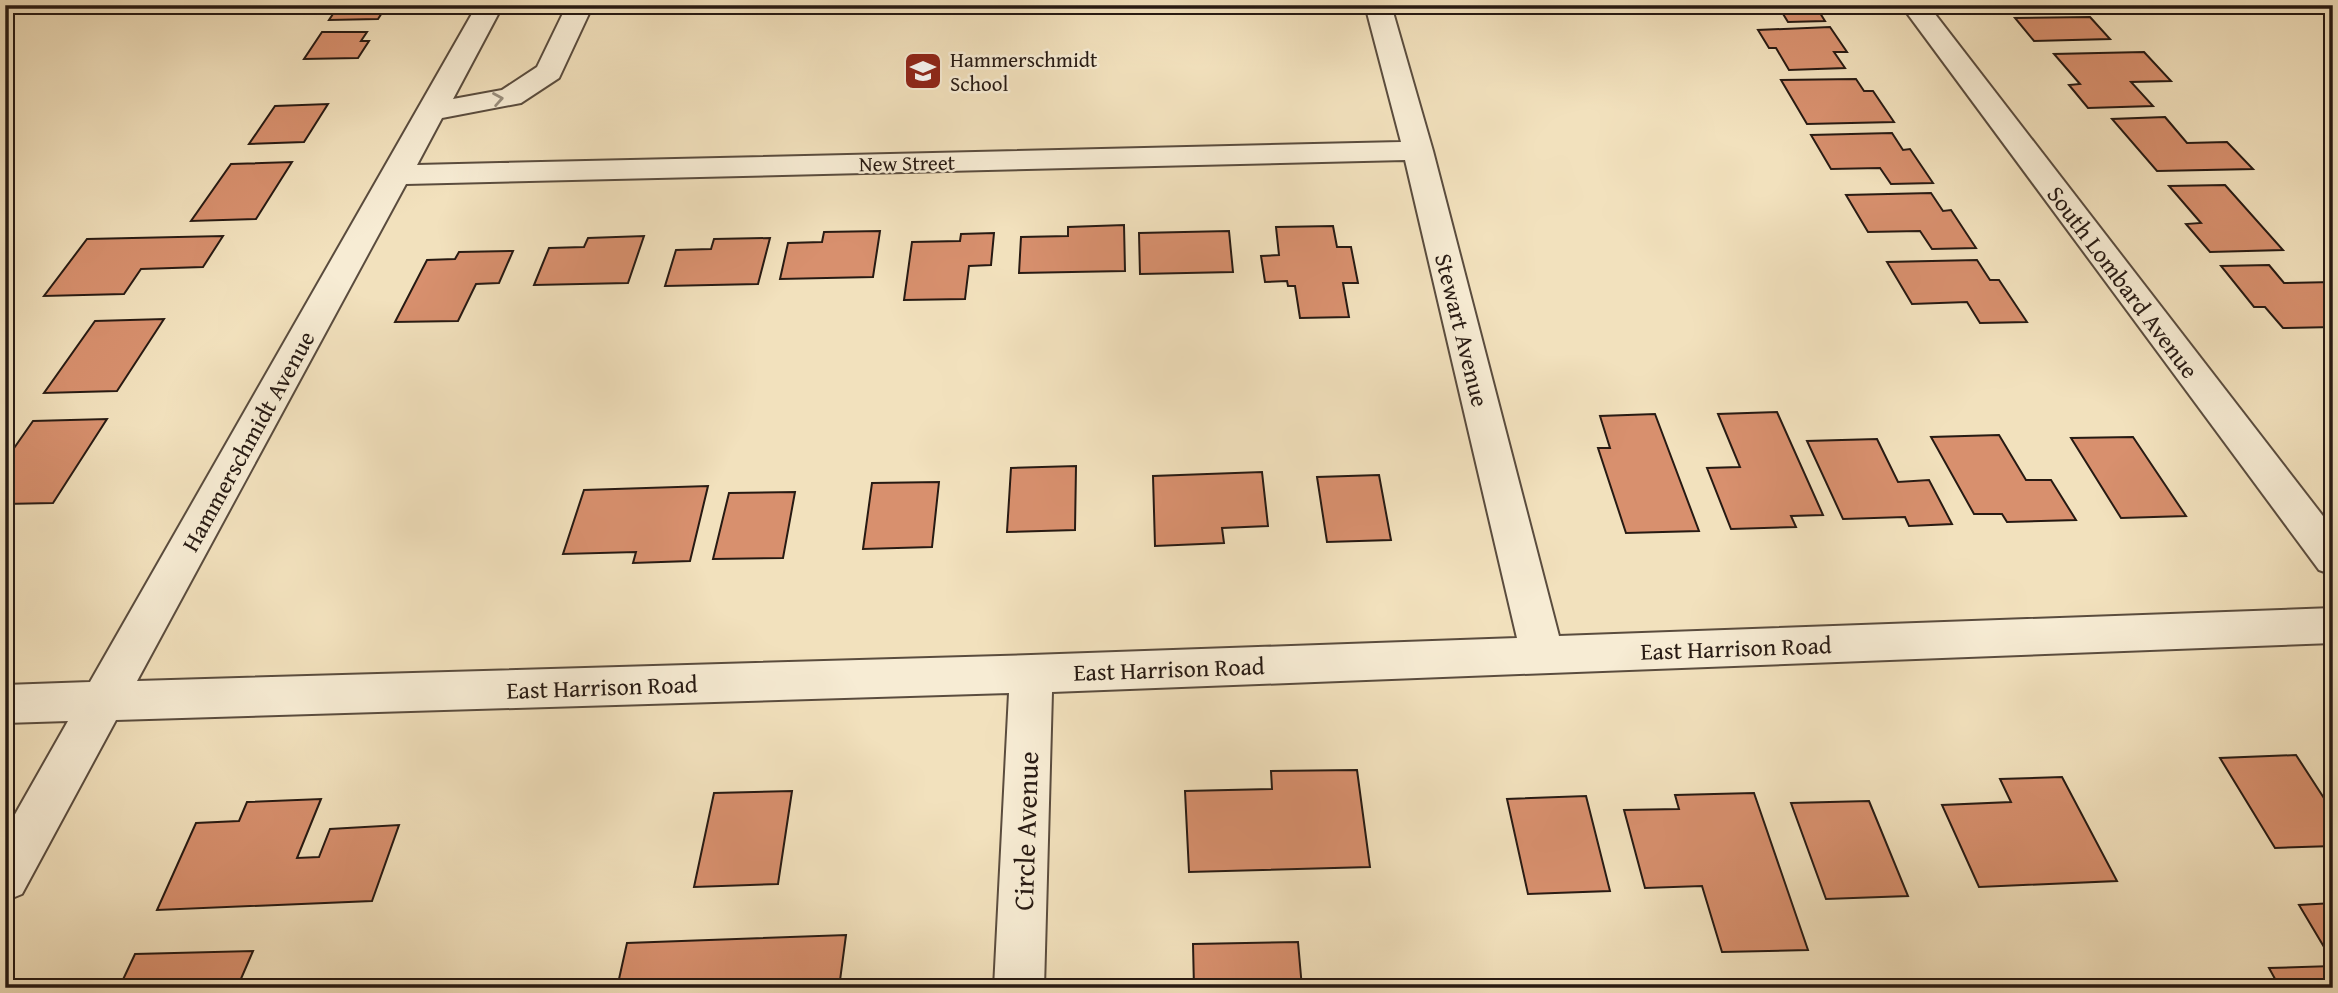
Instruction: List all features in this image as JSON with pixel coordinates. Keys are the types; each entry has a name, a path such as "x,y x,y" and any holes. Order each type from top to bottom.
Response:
{"street":[{"name":"Hammerschmidt Avenue","path":"5,878 490,5"},
{"path":"431,111 511,97 549,72 580,5"},
{"name":"Stewart Avenue","path":"1378,5 1418,151 1543,656"},
{"name":"South Lombard Avenue","path":"1914,5 2333,559"},
{"name":"New Street","path":"396,175 1418,151"},
{"name":"East Harrison Road","path":"5,704 1031,674 2333,625"},
{"name":"Circle Avenue","path":"1020,988 1031,674"}],"building":[{"path":"339,5 387,5 378,19 329,20"},
{"path":"1734,5 1815,5 1825,21 1788,22 1780,9 1737,10"},
{"path":"2090,17 2110,39 2034,41 2015,18"},
{"path":"1830,27 1847,52 1834,52 1845,68 1789,70 1776,48 1769,48 1758,30"},
{"path":"322,32 367,32 361,41 369,41 358,58 304,59"},
{"path":"2144,52 2171,81 2131,82 2153,106 2088,108 2069,85 2080,84 2054,54"},
{"path":"1856,79 1864,91 1873,91 1894,122 1807,124 1781,80"},
{"path":"328,104 304,142 249,144 275,106"},
{"path":"2165,117 2187,143 2227,142 2253,169 2157,171 2112,119"},
{"path":"1892,133 1903,150 1910,149 1933,183 1891,184 1880,168 1831,169 1811,135"},
{"path":"292,162 256,219 191,221 231,164"},
{"path":"2225,185 2283,250 2210,252 2186,224 2201,223 2169,186"},
{"path":"1931,193 1943,211 1951,210 1976,248 1932,249 1920,231 1868,232 1846,195"},
{"path":"1124,225 1125,271 1019,273 1021,237 1068,236 1068,227"},
{"path":"1333,226 1337,247 1351,247 1358,283 1343,283 1349,317 1300,318 1295,286 1288,286 1287,281 1265,282 1261,256 1279,255 1276,227"},
{"path":"880,231 873,277 780,279 788,243 822,242 824,232"},
{"path":"1229,231 1233,272 1140,274 1139,233"},
{"path":"994,233 991,265 969,266 965,299 904,300 912,242 960,241 961,234"},
{"path":"223,236 203,267 141,269 124,294 44,296 87,239"},
{"path":"644,236 628,283 534,285 549,248 584,247 588,238"},
{"path":"770,238 758,284 665,286 676,250 711,249 714,239"},
{"path":"513,251 499,283 476,284 458,321 395,322 427,260 455,259 459,252"},
{"path":"1977,260 1990,280 1999,280 2027,322 1980,323 1967,302 1912,304 1887,262"},
{"path":"2269,265 2284,283 2333,282 2333,327 2283,328 2265,307 2254,307 2221,266"},
{"path":"164,319 117,391 44,393 95,321"},
{"path":"1777,412 1823,515 1791,516 1796,527 1731,529 1707,468 1740,467 1718,414"},
{"path":"1655,414 1699,531 1626,533 1598,448 1610,448 1600,416"},
{"path":"107,419 53,503 5,504 5,461 33,421"},
{"path":"1999,435 2026,480 2051,480 2076,520 2007,522 2002,514 1974,514 1931,437"},
{"path":"2133,437 2186,516 2121,518 2071,438"},
{"path":"1877,439 1898,482 1929,480 1952,524 1909,526 1905,517 1843,519 1807,441"},
{"path":"1076,466 1075,530 1007,532 1011,468"},
{"path":"1262,472 1268,526 1222,528 1224,543 1155,546 1153,476"},
{"path":"1379,475 1391,540 1327,542 1317,477"},
{"path":"939,482 932,547 863,549 872,483"},
{"path":"708,486 690,561 633,563 636,552 563,554 584,490"},
{"path":"795,492 783,558 713,559 729,493"},
{"path":"2296,755 2333,812 2333,846 2275,848 2220,758"},
{"path":"1357,770 1370,867 1189,872 1185,791 1272,789 1271,771"},
{"path":"2062,777 2117,881 1979,887 1942,805 2011,802 2000,779"},
{"path":"792,791 778,884 694,887 714,793"},
{"path":"1754,793 1808,950 1722,952 1702,886 1645,888 1624,810 1679,809 1675,795"},
{"path":"1586,796 1610,891 1528,894 1507,799"},
{"path":"321,799 297,858 319,857 330,829 399,825 372,901 157,910 196,823 239,821 247,802"},
{"path":"1869,801 1908,896 1826,899 1791,803"},
{"path":"2333,903 2333,962 2299,905"},
{"path":"846,935 839,988 617,988 627,943"},
{"path":"1298,942 1302,988 1194,988 1193,944"},
{"path":"253,951 237,988 119,988 135,954"},
{"path":"2333,966 2333,988 2280,988 2269,968"}],"place":[{"name":"Hammerschmidt School","path":"923,71"}]}
